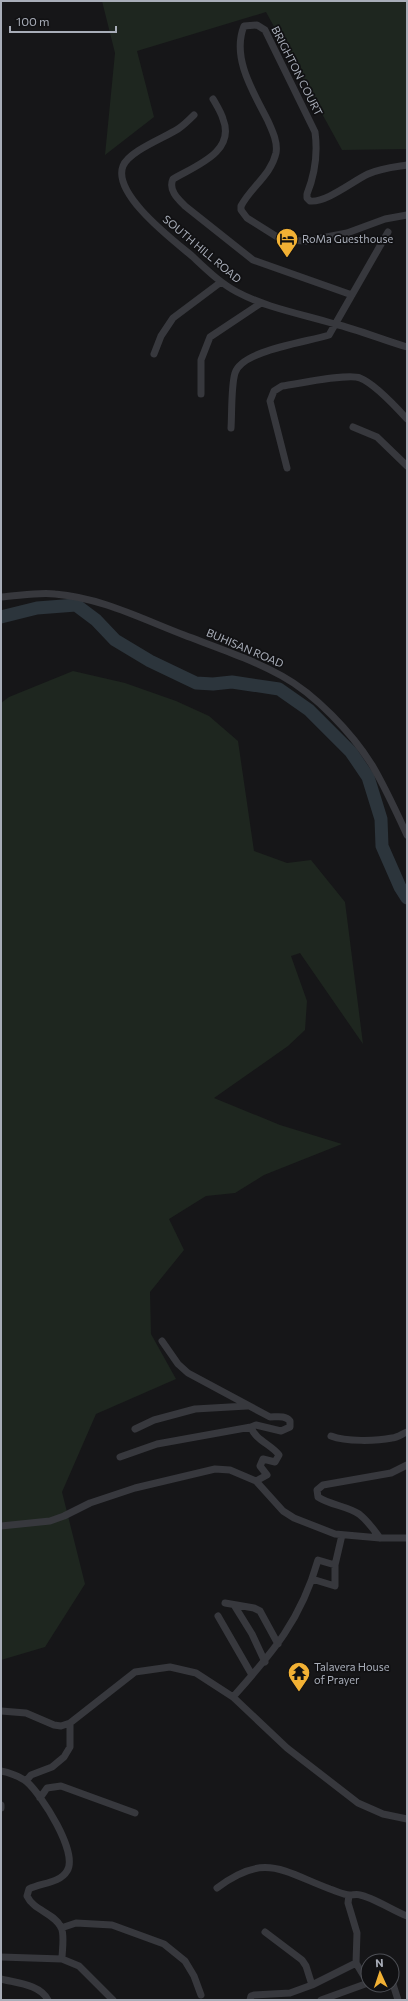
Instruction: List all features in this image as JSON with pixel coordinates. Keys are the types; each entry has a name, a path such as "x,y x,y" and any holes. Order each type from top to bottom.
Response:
{"street":[{"name":"BRIGHTON COURT","path":"407,165 386,168 368,174 320,200 310,201 307,194 315,168 317,144 315,132 265,30 262,26 257,25 244,26 241,33 241,61 273,132 276,148 273,160 261,182 241,206 244,215 253,223 282,240 306,241 347,233 385,219 407,215"},
{"path":"213,99 225,126 222,146 216,153 173,179 172,188 176,197 185,206 253,260 352,295"},
{"name":"SOUTH HILL ROAD","path":"194,115 178,129 126,160 122,168 123,180 135,202 147,217 221,282 236,292 262,303 406,345"},
{"path":"231,428 234,376 238,367 256,356 277,347 329,335 388,232"},
{"path":"154,354 161,336 173,318 221,282"},
{"path":"201,394 202,351 210,337 262,303"},
{"path":"287,468 270,401 274,391 282,386 347,377 360,378 388,400 407,419"},
{"path":"352,427 377,437 407,466"},
{"name":"BUHISAN ROAD","path":"1,597 53,594 86,599 115,607 256,662 284,677 308,694 356,742 372,764 407,835"},
{"path":"120,1457 158,1444 251,1427 253,1425 260,1425 281,1431 287,1430 290,1427 290,1421 283,1416 270,1417 188,1373 178,1364 162,1341"},
{"path":"135,1429 154,1420 195,1409 247,1406"},
{"path":"251,1427 254,1434 275,1449 279,1455 275,1462 263,1459 260,1466 267,1475 256,1481"},
{"path":"331,1436 353,1440 370,1440 393,1438 407,1432"},
{"path":"380,1538 368,1522 358,1513 326,1502 318,1497 317,1490 323,1485 391,1473 407,1465"},
{"path":"1,1526 50,1521 90,1503 135,1488 215,1469 230,1470 256,1481 282,1511 294,1518 336,1534 380,1538 407,1538"},
{"path":"312,1579 335,1586 335,1565 342,1535"},
{"path":"233,1697 265,1662 284,1636 305,1598 318,1560 335,1565"},
{"path":"225,1603 254,1608 260,1611 278,1644"},
{"path":"234,1605 252,1634 265,1662"},
{"path":"218,1616 252,1675"},
{"path":"1,1711 26,1713 54,1725 61,1726 70,1723 135,1672 170,1667 196,1673 233,1697 287,1748 358,1803 382,1814 407,1819"},
{"path":"26,1781 31,1776 52,1767 64,1758 70,1747 70,1723"},
{"path":"1,1771 26,1781 40,1798 56,1823 69,1852 70,1861 68,1871 60,1878 29,1889 27,1896 30,1904 52,1916 62,1928 62,1959"},
{"path":"40,1798 47,1788 61,1786 135,1813"},
{"path":"217,1888 243,1872 256,1868 273,1867 349,1895 360,1895 407,1916"},
{"path":"349,1895 348,1903 357,1933 356,1963 360,1970"},
{"path":"62,1928 76,1923 112,1925 164,1944 185,1961 194,1976 201,1995"},
{"path":"265,1932 302,1960 306,1966 312,1985"},
{"path":"1,1957 62,1959 79,1966 113,2000"},
{"path":"250,2000 251,1996 254,1995 290,1993 312,1985 356,1963"},
{"path":"1,1979 31,1986 42,1992 48,2000"},
{"path":"321,2000 360,1986"}],"shaded area":[{"path":"102,1 407,1 407,149 342,150 266,12 137,51 154,117 105,155 115,53"},
{"path":"73,671 125,683 176,701 209,716 238,741 254,851 287,863 311,860 345,902 363,1044 300,953 291,956 307,1001 305,1030 288,1046 214,1098 280,1125 342,1144 264,1175 235,1193 206,1196 169,1219 184,1250 150,1292 151,1334 176,1379 96,1414 62,1492 85,1584 45,1647 1,1660 1,703 9,697"}],"waterway":[{"path":"1,617 37,608 76,605 96,620 115,640 150,661 196,683 213,684 232,682 279,689 309,710 351,752 368,777 381,819 382,846 400,887 407,898"}],"place":[{"name":"RoMa Guesthouse","path":"287,258"},
{"name":"Talavera House of Prayer","path":"299,1692"}]}
